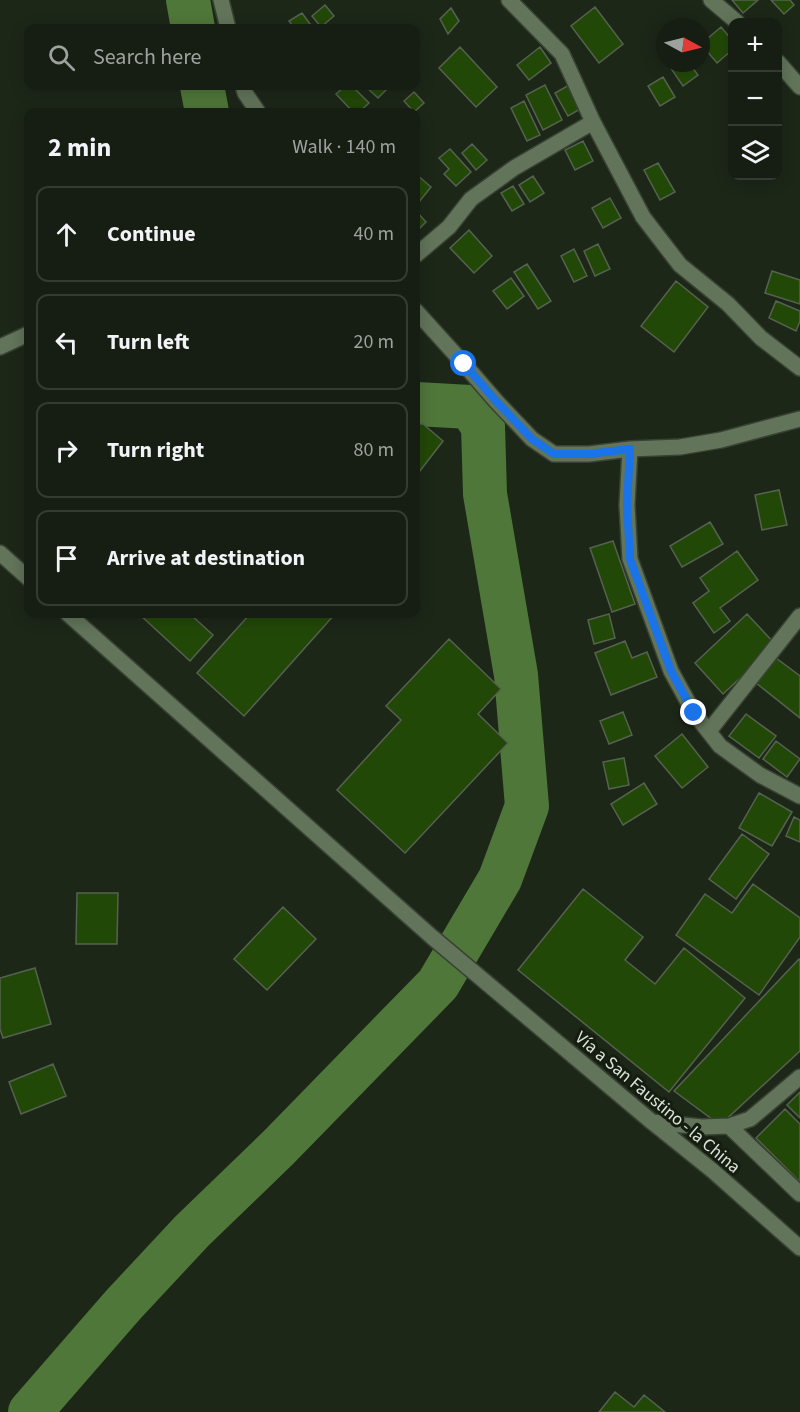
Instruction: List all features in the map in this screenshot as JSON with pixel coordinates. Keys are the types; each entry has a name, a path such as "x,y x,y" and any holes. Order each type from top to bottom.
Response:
{"street":[{"path":"221,0 227,24"},
{"path":"509,0 562,54 593,122 643,217 680,265 728,304 761,338 800,368"},
{"path":"711,0 732,18"},
{"path":"782,67 800,87"},
{"path":"244,90 255,108"},
{"path":"420,252 449,227 471,199 514,168 593,122"},
{"path":"420,315 532,439 554,454 589,454 630,449 680,447 721,441 800,419"},
{"path":"0,348 24,336"},
{"path":"630,449 627,505 630,559 671,671 694,713 720,746 752,769 800,796"},
{"path":"0,553 24,574"},
{"path":"709,732 800,616"},
{"name":"Vía a San Faustino - la China","path":"73,618 432,937 651,1122 713,1171 800,1248"},
{"path":"651,1122 702,1127 729,1126 750,1119 800,1077"},
{"path":"729,1126 800,1194"}],"building":[{"path":"732,0 758,0 743,13"},
{"path":"771,0 790,0 794,5 784,14"},
{"path":"325,5 334,16 325,24 319,24 312,16"},
{"path":"595,7 623,44 599,63 571,26"},
{"path":"451,8 459,21 448,34 440,19"},
{"path":"302,13 310,24 291,24 289,21"},
{"path":"721,27 728,35 728,53 717,63 710,55 710,36"},
{"path":"460,47 497,87 476,107 439,68"},
{"path":"540,47 551,63 529,80 517,65"},
{"path":"673,72 696,72 698,75 683,86"},
{"path":"663,77 675,97 660,106 648,86"},
{"path":"545,85 562,120 543,130 526,95"},
{"path":"569,85 582,108 568,116 555,93"},
{"path":"340,90 356,90 369,103 363,108 349,108 336,94"},
{"path":"369,90 386,90 378,98"},
{"path":"414,92 424,103 418,108 410,108 404,101"},
{"path":"524,101 540,135 527,141 511,108"},
{"path":"583,141 593,161 575,170 565,150"},
{"path":"472,144 487,160 476,170 462,153"},
{"path":"450,149 471,172 456,186 444,174 449,169 439,158"},
{"path":"658,163 675,192 660,200 644,170"},
{"path":"533,176 544,193 530,202 519,185"},
{"path":"420,177 431,187 420,201"},
{"path":"513,186 524,204 512,211 501,193"},
{"path":"610,198 621,218 603,228 592,208"},
{"path":"420,215 426,222 420,228"},
{"path":"469,230 492,256 474,273 450,248"},
{"path":"598,244 610,269 595,276 584,251"},
{"path":"574,249 587,276 574,282 561,256"},
{"path":"527,264 551,301 538,309 514,272"},
{"path":"772,271 800,280 800,304 765,293"},
{"path":"511,278 524,296 507,309 493,291"},
{"path":"676,281 708,307 674,352 641,326"},
{"path":"776,301 800,311 800,321 796,331 769,318"},
{"path":"420,424 443,441 420,471"},
{"path":"779,490 787,525 762,530 755,495"},
{"path":"710,522 723,544 682,567 670,546"},
{"path":"613,541 635,604 612,612 590,548"},
{"path":"737,551 758,580 720,608 730,621 714,633 693,603 709,591 700,578"},
{"path":"609,614 615,638 594,644 588,620"},
{"path":"747,614 776,645 723,694 695,663"},
{"path":"143,618 194,618 213,635 190,661"},
{"path":"246,618 331,618 244,716 197,673"},
{"path":"449,639 501,689 478,714 508,743 405,853 337,790 401,720 386,706"},
{"path":"625,641 632,658 647,652 657,677 611,695 595,653"},
{"path":"776,658 800,676 800,718 756,683"},
{"path":"623,712 632,735 609,744 600,721"},
{"path":"746,714 776,736 759,758 729,736"},
{"path":"682,734 708,767 682,788 655,756"},
{"path":"776,741 800,759 787,777 763,759"},
{"path":"624,758 629,785 609,789 603,762"},
{"path":"644,783 657,804 623,825 611,804"},
{"path":"759,793 792,812 772,846 739,828"},
{"path":"794,817 800,820 800,842 786,836"},
{"path":"742,834 769,854 736,899 709,879"},
{"path":"753,884 800,918 800,937 759,995 676,935 705,894 732,913"},
{"path":"583,889 643,937 625,960 655,984 684,948 745,998 669,1092 518,970"},
{"path":"77,893 118,893 117,944 76,944"},
{"path":"283,907 316,939 267,990 234,959"},
{"path":"799,959 800,1051 720,1125 674,1091"},
{"path":"35,968 51,1024 3,1038 0,1029 0,978"},
{"path":"53,1064 66,1096 21,1114 9,1082"},
{"path":"800,1092 800,1118 787,1105"},
{"path":"785,1109 800,1124 800,1182 756,1138"},
{"path":"615,1392 634,1407 644,1395 665,1412 599,1412"}],"waterway":[{"path":"188,0 192,24"},
{"path":"203,90 206,108"},
{"path":"30,1412 123,1305 192,1231 278,1148 438,984 500,879 527,806 516,675 485,494 483,426 470,407 420,404"}],"route":[{"path":"464,364 532,439 554,454 589,454 630,449 627,505 630,559 671,671 694,713"}]}
